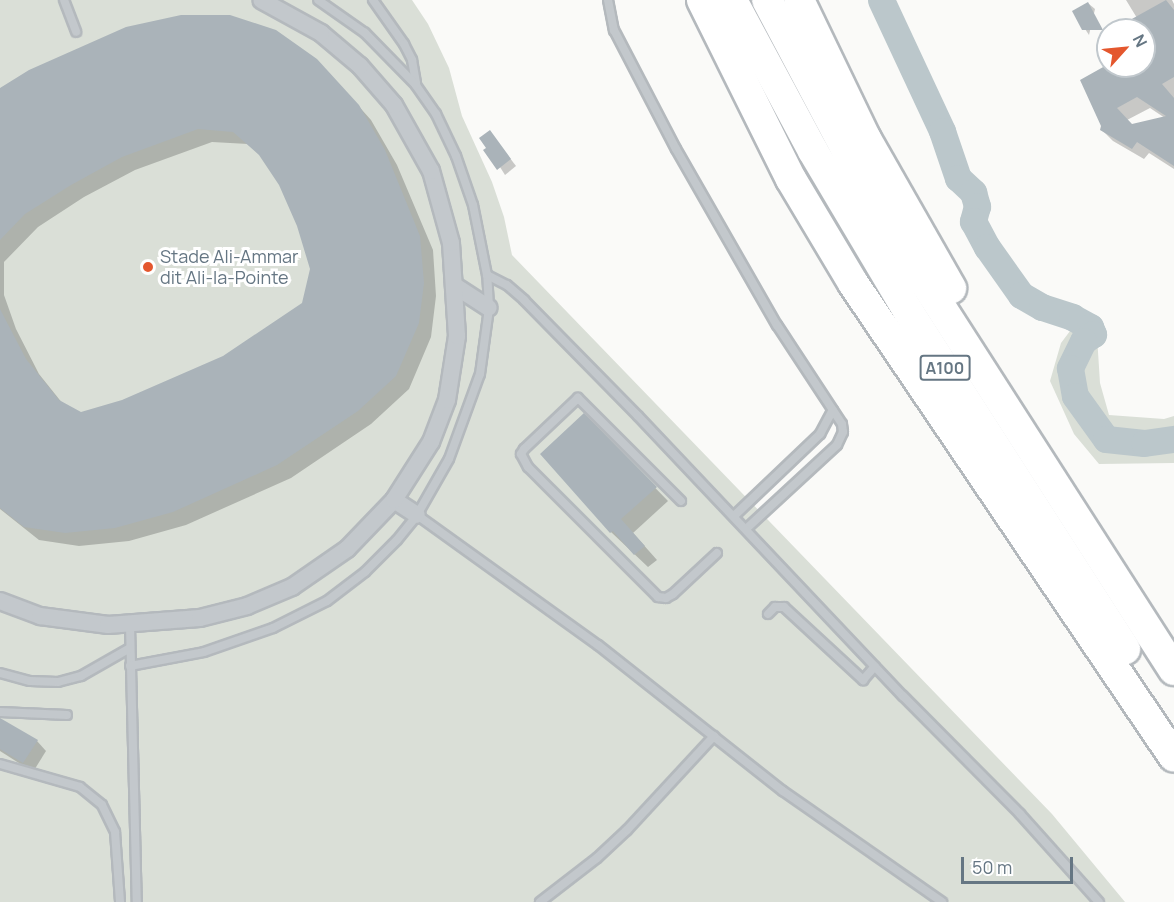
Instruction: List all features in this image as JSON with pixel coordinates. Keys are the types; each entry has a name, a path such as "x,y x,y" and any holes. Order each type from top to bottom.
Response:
{"highway":[{"path":"702,0 786,170 852,283 1174,757"},
{"name":"A100","path":"732,0 813,151 908,311 1174,727"},
{"name":"A100","path":"767,0 855,167 922,277 1174,670"},
{"path":"799,0 866,139 959,302 1060,492"}],"street":[{"path":"0,601 40,616 65,621 130,625 200,618 270,598 330,563 364,534 394,500 431,442 447,399 457,336 451,243 440,194 420,148 394,105 341,49 304,23 261,0"},
{"path":"455,286 489,308"},
{"path":"394,500 417,515"}],"lane":[{"path":"64,0 76,32"},
{"path":"130,666 204,652 273,628 306,614 365,572 397,540 417,515 449,459 472,399 485,348 489,308 487,275 465,178 436,114 416,85 365,33 318,0"},
{"path":"373,0 404,44 412,60 416,85"},
{"path":"609,3 614,30 676,149 777,325 842,424 842,439 746,529"},
{"path":"487,275 507,285 524,300 734,516 874,666 1020,814 1099,902"},
{"path":"681,501 579,398 529,443 521,454 528,467 658,597 666,598 673,594 717,553"},
{"path":"734,516 820,434 833,410"},
{"path":"417,515 598,645 783,791 942,902"},
{"path":"768,614 775,607 784,606 863,680 874,666"},
{"path":"130,625 137,902"},
{"path":"0,673 30,681 58,682 81,676 130,648"},
{"path":"0,712 68,715"},
{"path":"547,900 627,830 714,736"},
{"path":"0,764 80,788 102,805 115,832 120,902"}],"shaded area":[{"path":"0,0 412,0 428,24 449,68 462,116 492,182 504,217 512,255 1052,814 1125,902 0,902"},
{"path":"1070,331 1097,336 1100,383 1109,415 1164,419 1174,416 1174,463 1099,464 1074,434 1050,381 1061,343"}],"building":[{"path":"1166,0 1174,10 1174,77 1162,84 1174,98 1174,166 1137,142 1132,149 1100,130 1101,126 1080,80 1096,71 1096,78 1156,78 1156,18 1134,18","holes":["1137,97 1166,116 1132,124 1117,108"]},
{"path":"1088,2 1097,18 1096,30 1082,30 1072,11"},
{"path":"181,15 230,15 276,30 317,59 359,105 385,150 420,236 424,283 419,323 396,376 358,411 277,465 173,512 115,528 65,533 24,527 0,508 0,309 26,359 59,400 81,412 122,400 223,356 302,303 310,269 297,226 279,185 259,155 233,132 198,129 122,157 25,214 0,240 0,88 29,70 126,27"},
{"path":"490,130 511,159 497,170 483,150 486,148 479,138"},
{"path":"584,413 657,487 621,519 645,546 634,555 613,531 610,533 540,454"},
{"path":"0,718 38,740 23,763 0,749"}],"waterway":[{"path":"881,0 942,131 958,178 973,192 977,206 973,221 987,247 1021,295 1042,307 1072,317 1090,327 1093,334 1083,341 1070,368 1075,396 1106,439 1144,443 1174,439"}],"place":[{"name":"Stade Ali-Ammar dit Ali-la-Pointe","path":"148,267"}]}
